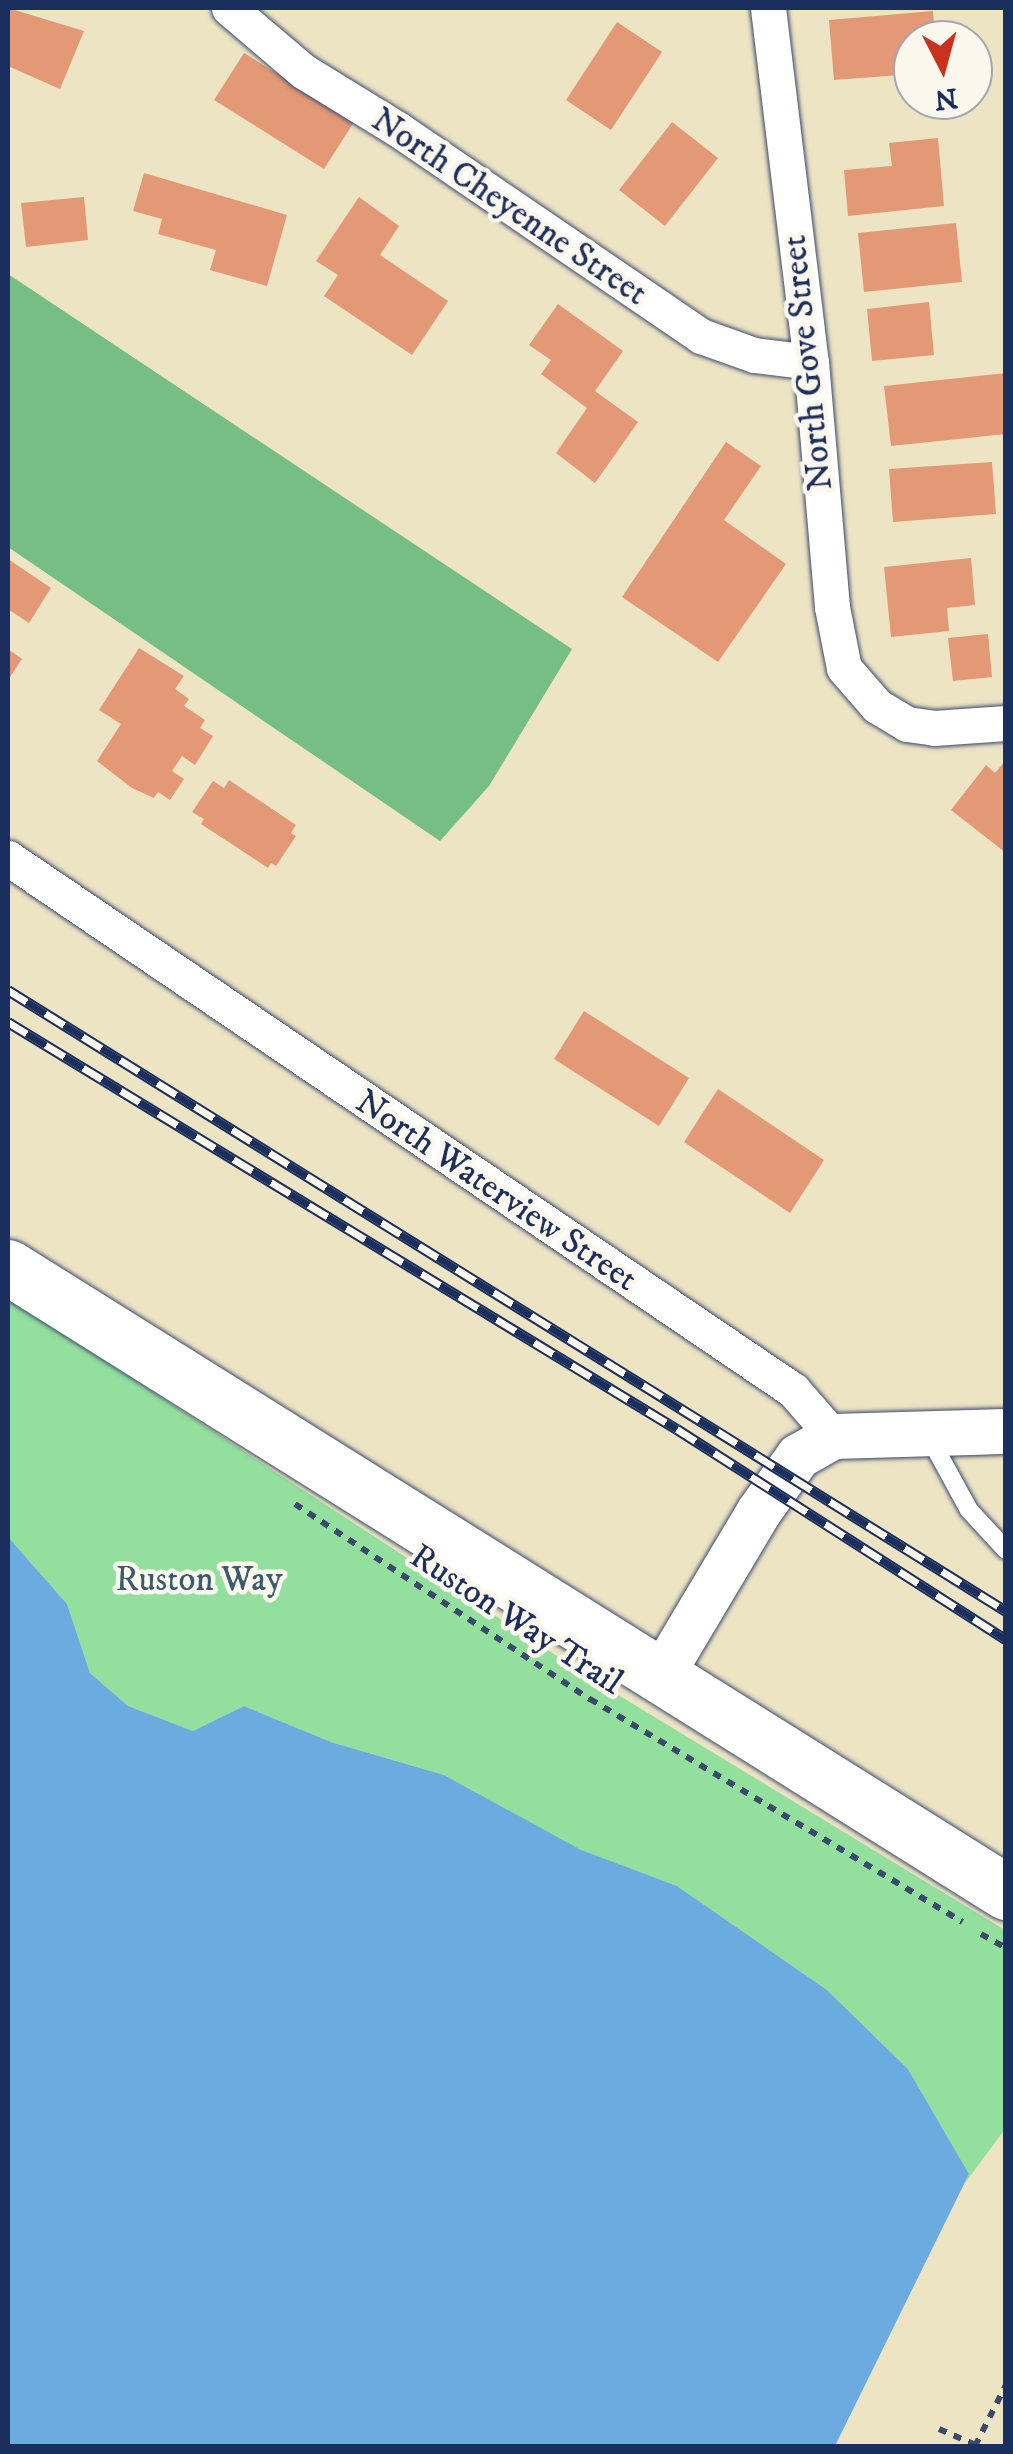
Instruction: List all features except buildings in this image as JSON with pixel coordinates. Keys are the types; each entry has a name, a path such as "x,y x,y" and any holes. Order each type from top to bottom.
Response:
{"main road":[{"path":"8,1266 1006,1892"}],"street":[{"name":"North Cheyenne Street","path":"230,8 303,71 399,130 701,336 754,354 810,362"},
{"name":"North Gove Street","path":"768,8 810,362 838,644 844,668 877,706 920,726 1006,723"},
{"name":"North Waterview Street","path":"8,858 792,1390 833,1436"},
{"path":"662,1675 758,1512 798,1456 833,1436 1006,1431"}],"lane":[{"path":"926,1431 969,1510 1006,1550"}],"path":[{"name":"Ruston Way Trail","path":"284,1497 590,1699 1006,1948"},
{"path":"939,2429 975,2446 1006,2386"}],"green space":[{"path":"8,274 572,649 489,786 440,841 8,547"},
{"name":"Ruston Way","path":"8,1297 592,1679 1005,1930 1005,2129 965,2183 969,2174 908,2069 827,1990 677,1886 581,1851 444,1775 331,1742 244,1706 193,1731 128,1706 90,1673 67,1604 8,1537"}],"water":[{"path":"8,1537 67,1604 90,1673 128,1706 193,1731 244,1706 331,1742 444,1775 581,1850 677,1886 827,1990 908,2069 969,2174 835,2446 8,2446"}],"railway":[{"path":"8,990 1006,1611"},
{"path":"8,1022 677,1429 1006,1639"}]}
